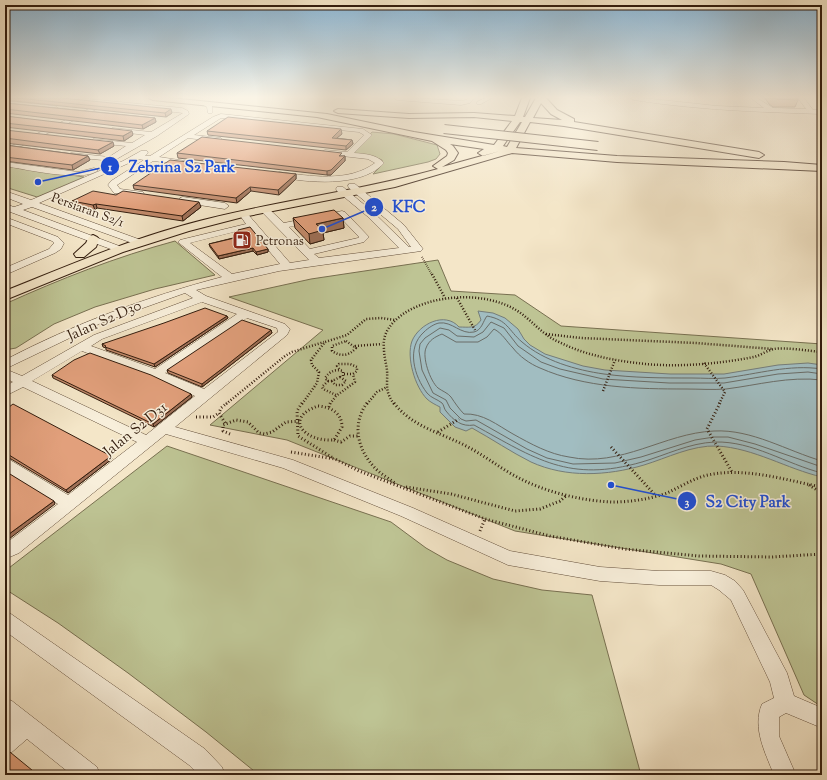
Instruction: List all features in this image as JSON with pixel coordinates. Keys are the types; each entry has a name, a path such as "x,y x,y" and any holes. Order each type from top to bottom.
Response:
{"main road":[{"path":"412,134 436,140 510,150 669,161 822,168"},
{"path":"5,286 80,254 126,237 211,214 350,190 497,148 507,134"},
{"path":"511,134 600,144 759,155 822,162"},
{"path":"5,296 138,242 243,214 456,168 510,150 519,134"},
{"path":"628,134 759,155"},
{"path":"436,140 450,148 453,154 451,158 438,166"},
{"path":"653,151 794,166"},
{"path":"80,254 92,244 93,239"}],"street":[{"path":"5,152 40,134"},
{"path":"44,134 57,136"},
{"path":"5,164 82,174 88,173 153,134"},
{"path":"148,196 117,191 112,185 151,159 179,134"},
{"path":"202,134 225,140"},
{"path":"349,154 367,134"},
{"path":"88,140 134,146"},
{"path":"5,146 28,149"},
{"path":"16,210 137,157 150,149"},
{"path":"274,174 327,179 367,172 375,168 380,163 370,157 318,151"},
{"path":"62,153 110,159"},
{"path":"137,157 197,164"},
{"path":"350,190 401,227 418,249"},
{"path":"350,190 370,214 406,250"},
{"name":"Persiaran S2/1","path":"5,194 34,203 138,242"},
{"path":"171,199 225,206"},
{"name":"Persiaran S2/1","path":"5,206 119,249"},
{"path":"265,210 308,252 316,262"},
{"path":"243,214 287,266"},
{"path":"282,226 342,214 364,237 361,240 308,252"},
{"path":"5,220 56,239 59,243 58,247 52,251 5,272"},
{"path":"213,221 225,232"},
{"path":"230,278 183,242 252,225"},
{"path":"5,365 81,327 115,313 187,290 230,278 287,266 418,249"},
{"path":"187,290 202,298 246,314"},
{"name":"Jalan S2 D30","path":"5,392 81,346 121,328 202,298"},
{"path":"156,374 246,314"},
{"name":"Jalan S2 D31","path":"5,552 13,548 283,333 284,330 282,326 246,314"},
{"path":"81,346 156,374 205,395"},
{"path":"5,373 147,441"},
{"path":"163,428 288,464 407,512 508,558 600,574 659,578 711,578 719,580 726,584 737,595 780,680 785,703"},
{"path":"5,464 69,503"},
{"path":"5,620 197,757 214,775"},
{"path":"785,703 822,718"},
{"path":"785,703 770,711 769,736 785,775"},
{"path":"5,708 89,775"},
{"path":"5,745 26,724"}],"path":[{"path":"418,249 445,298"},
{"path":"773,349 770,352 753,356 704,362 636,363 615,360 580,351 557,341 544,333 516,310 488,300 457,298 445,298 429,301 395,320 384,334 382,344 387,371 387,392 398,410 411,420 469,448 518,478 568,495 621,503 636,501 656,496 710,474 732,472 762,474 822,487"},
{"path":"457,298 475,330"},
{"path":"225,423 219,413 221,408 292,352 347,335 366,320 380,318 395,320"},
{"path":"544,333 582,338 696,343 822,352"},
{"path":"338,338 340,342"},
{"path":"325,342 311,360 312,365 319,372 320,378 315,389 304,400 297,411 302,429 309,436 317,440 334,440 341,442 350,436 358,436"},
{"path":"355,346 356,348 353,353 345,356 337,355 332,351 332,346 340,342 350,342 355,346 382,344"},
{"path":"603,391 615,360"},
{"path":"347,362 356,367 357,371 353,374 344,374 340,370 338,365 347,362"},
{"path":"704,362 725,392 707,429 732,472"},
{"path":"328,381 325,378 329,372 340,370"},
{"path":"343,378 344,374"},
{"path":"353,374 355,382"},
{"path":"337,396 323,390 322,387 328,381 332,381 340,377 346,381 355,382"},
{"path":"332,381 335,385 339,386"},
{"path":"339,386 346,381"},
{"path":"329,407 331,400 340,392 350,388 355,382"},
{"path":"339,386 340,392"},
{"path":"387,387 374,393 362,410 356,427 359,445 363,454 377,470 399,486 451,494 515,511 540,509 568,495"},
{"path":"334,440 341,432 342,422 337,411 329,407 312,407 304,413 298,428 298,436 335,459 359,471 485,519 550,536 624,549 699,556 772,558 822,554"},
{"path":"437,432 459,419"},
{"path":"225,423 236,420 248,422 259,433 265,434 272,432 286,422 300,421"},
{"path":"225,423 223,425 223,431 233,435"},
{"path":"611,447 656,496"},
{"path":"288,451 335,459"},
{"path":"807,484 822,493"}],"green space":[{"path":"370,134 396,134 437,145 440,154 436,159 428,162 373,174 383,164 382,160 375,157 353,153"},
{"path":"5,165 84,177 37,197 5,187"},
{"path":"175,241 215,275 155,289 95,307 54,324 16,348 5,350 5,304 88,269"},
{"path":"438,260 451,291 515,295 561,326 822,344 822,707 804,695 751,574 721,564 515,531 287,440 210,425 323,330 229,297 311,279"},
{"path":"167,446 391,522 426,548 447,560 493,579 542,590 592,595 641,775 259,775 206,732 128,673 58,623 5,589 5,571"}],"water":[{"path":"478,311 493,313 505,318 518,329 530,345 545,354 583,366 605,370 670,374 724,374 778,365 808,363 822,365 822,477 744,451 717,446 708,446 680,452 630,469 587,474 572,473 558,471 531,462 472,428 466,431 455,427 440,412 440,407 427,399 415,380 411,363 410,348 415,335 426,325 440,320 447,320 453,322 459,327 472,327 481,320"}],"building":[{"path":"5,134 45,134 113,142 98,150 5,138"},
{"path":"108,134 126,134 123,136"},
{"path":"239,134 336,134 332,138 352,140 346,146"},
{"path":"202,137 342,153 339,156 345,156 331,170 327,171 177,153"},
{"path":"5,145 88,156 72,165 5,157"},
{"path":"170,160 296,174 278,190 250,187 236,198 133,185"},
{"path":"93,191 116,195 123,191 199,202 182,216 72,201"},
{"path":"334,210 343,218 316,224 323,230 309,234 293,218"},
{"path":"250,227 268,249 256,252 253,248 218,256 209,244 243,236 238,230"},
{"path":"205,308 227,316 154,364 105,347 106,346 102,344 164,323"},
{"path":"242,320 271,330 202,384 167,370"},
{"path":"90,353 151,375 191,394 153,424 52,375 74,360"},
{"path":"13,404 111,456 66,490 9,455 5,455 5,410"},
{"path":"5,471 54,501 5,537"},
{"path":"5,748 38,775 5,775"}],"place":[{"name":"Zebrina S2 Park","path":"38,182"},
{"name":"KFC","path":"322,229"},
{"name":"Petronas","path":"242,240"},
{"name":"S2 City Park","path":"611,485"}]}
